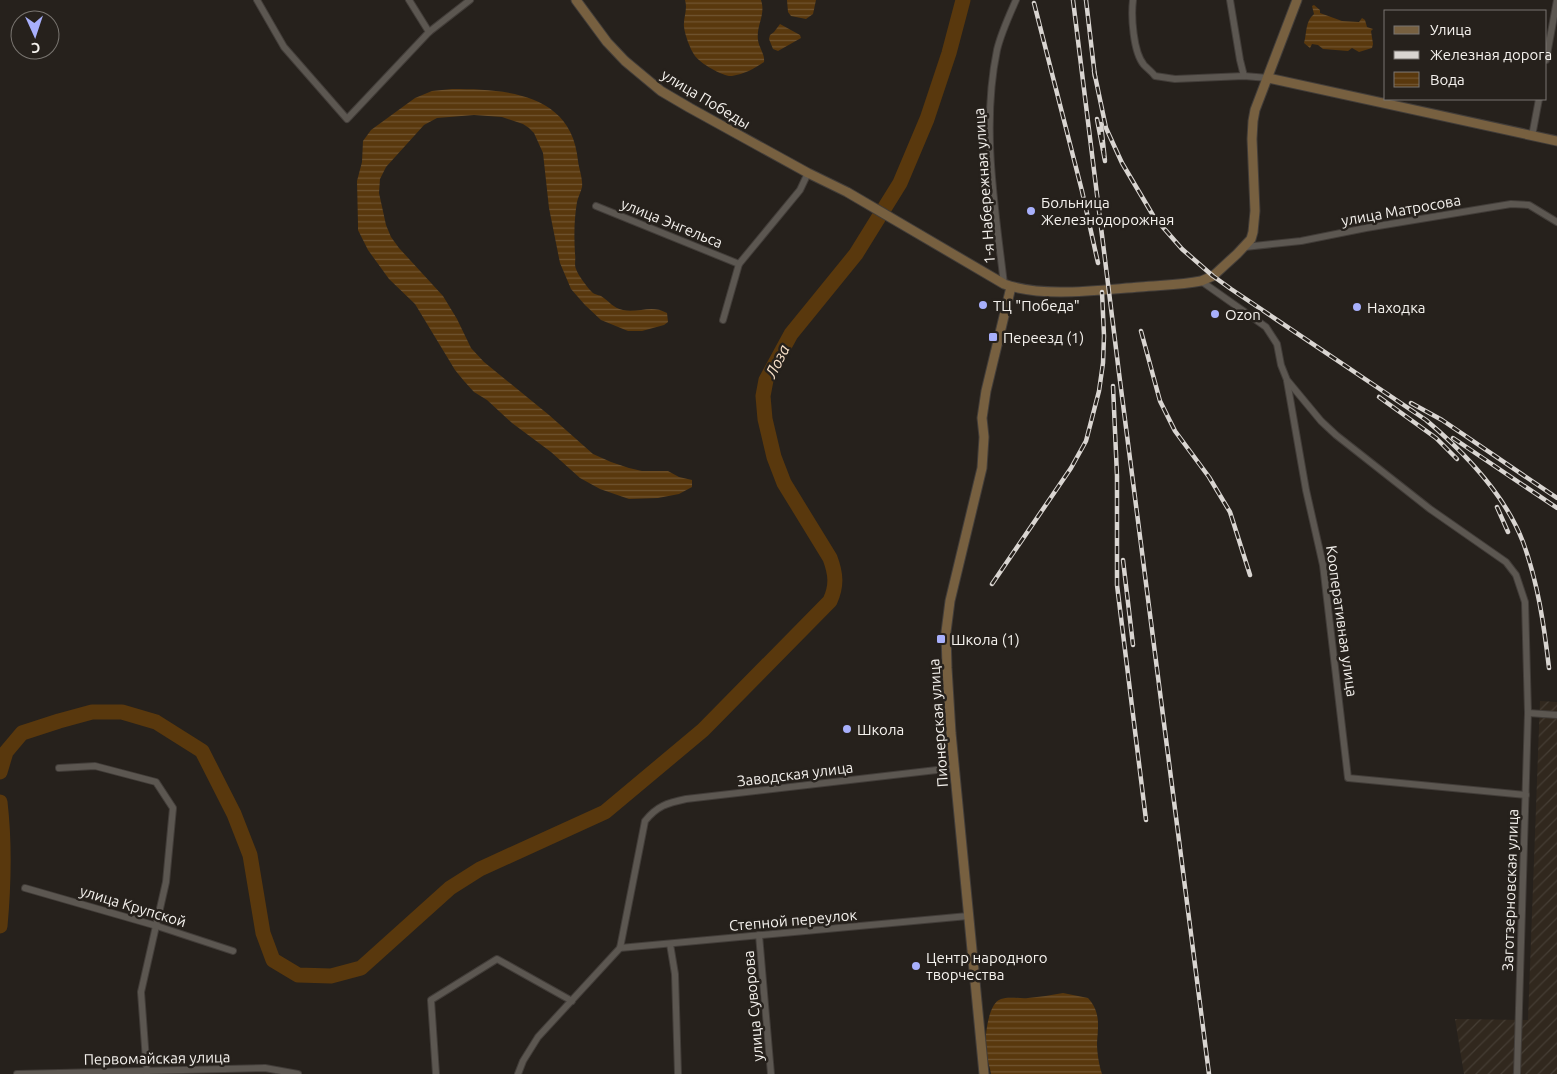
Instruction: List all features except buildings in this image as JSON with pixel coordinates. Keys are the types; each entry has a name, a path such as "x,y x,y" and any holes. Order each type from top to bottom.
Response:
{"street":[{"path":"257,0 284,47 347,119 429,32 470,0"},
{"path":"409,0 429,32"},
{"name":"улица Победы","path":"576,0 607,42 625,61 661,91 808,173 847,192 1007,286"},
{"name":"1-я Набережная улица","path":"1007,286 990,144 990,104 998,48 1016,0"},
{"path":"1133,0 1131,15 1135,42 1144,64 1155,76 1175,79 1244,76 1268,78 1557,141"},
{"path":"1230,0 1244,76"},
{"path":"1007,286 1025,290 1070,291 1201,281 1213,276 1245,247 1251,239 1254,222 1252,139 1255,110 1297,0"},
{"path":"1547,55 1557,0"},
{"path":"1532,136 1539,100"},
{"path":"723,320 739,264 800,190 808,173"},
{"name":"улица Матросова","path":"1245,247 1301,241 1510,204 1529,205 1557,222"},
{"name":"улица Энгельса","path":"596,206 739,264"},
{"path":"1201,281 1266,327 1277,344 1287,380 1321,421 1336,435 1430,509 1512,568 1525,602 1528,713 1526,795"},
{"name":"Пионерская улица","path":"984,1074 954,768 946,668 946,632 950,600 979,484 983,452 983,409 1007,286"},
{"name":"Кооперативная улица","path":"1287,380 1306,490 1323,564 1348,778"},
{"path":"1528,713 1557,715"},
{"path":"60,768 95,766 156,782 173,808 166,882 141,992 147,1072"},
{"name":"Заводская улица","path":"620,948 645,821 653,811 667,803 686,799 954,768"},
{"name":"Заготзерновская улица","path":"1348,778 1526,795 1517,1074"},
{"name":"улица Крупской","path":"25,888 157,926 233,951"},
{"name":"Степной переулок","path":"620,948 968,916"},
{"name":"улица Суворова","path":"759,935 771,1074"},
{"path":"670,944 675,974 678,1074"},
{"path":"518,1074 523,1061 538,1037 620,948"},
{"path":"436,1074 430,1000 497,959 572,1001"},
{"name":"Первомайская улица","path":"17,1074 265,1068 298,1074"}],"shaded area":[{"path":"1540,701 1557,702 1557,1074 1464,1074 1455,1019 1528,1020"}],"water":[{"path":"685,0 761,0 762,10 758,40 764,56 764,62 749,71 728,76 712,69 698,59 693,53 685,34"},
{"path":"787,0 816,0 813,14 806,19 791,16 788,12"},
{"path":"1314,5 1320,10 1320,13 1342,21 1359,22 1362,18 1365,20 1367,27 1373,29 1371,31 1372,48 1359,52 1352,48 1348,51 1323,49 1318,45 1312,44 1310,48 1304,43 1308,24 1314,14 1312,6"},
{"path":"780,24 800,35 801,38 778,51 773,49 769,39 770,35"},
{"path":"473,89 514,94 550,108 563,121 573,138 582,181 577,202 574,235 577,272 592,292 601,296 616,308 629,311 661,310 667,313 668,322 664,325 642,331 628,331 601,320 571,289 560,263 549,208 543,153 534,133 529,128 502,117 474,115 437,118 424,125 386,167 380,179 379,193 386,225 391,237 443,296 471,348 484,362 593,454 611,462 642,471 668,471 679,477 692,480 692,487 679,494 658,498 629,499 600,489 580,478 551,452 512,423 487,400 474,392 455,370 415,304 389,279 368,250 358,230 357,181 362,162 363,141 371,130 415,98 432,91"},
{"path":"1063,993 1088,998 1095,1009 1098,1019 1097,1051 1102,1074 991,1074 986,1055 986,1042 990,1015 996,1002 1004,998 1041,997"}],"waterway":[{"name":"Лоза","path":"0,772 6,752 22,733 92,712 122,712 156,722 202,751 234,814 250,855 263,933 273,960 298,975 331,976 361,968 450,888 480,869 605,812 703,730 830,601 835,580 830,558 784,483 774,457 765,419 763,396 766,380 791,334 856,254 900,183 927,119 949,53 963,0"},
{"path":"0,802 3,833 0,926"}],"railway":[{"path":"1073,0 1209,1074"},
{"path":"1086,0 1095,77"},
{"path":"1034,3 1082,191 1098,263"},
{"path":"1094,71 1106,128 1122,163 1154,217 1182,249 1231,289 1426,420 1455,446 1482,475 1506,508 1523,542 1540,604 1549,668"},
{"path":"1097,119 1105,161 1101,124"},
{"path":"992,584 1071,468 1086,441 1099,391 1103,363 1102,292"},
{"path":"1141,331 1160,401 1175,431 1209,477 1230,512 1250,575"},
{"path":"1113,386 1117,476 1117,585 1146,820"},
{"path":"1379,397 1436,438 1457,459"},
{"path":"1411,403 1442,420 1557,498"},
{"path":"1453,438 1557,508"},
{"path":"1497,507 1508,532"},
{"path":"1123,560 1133,645"}],"place":[{"name":"Больница Железнодорожная","path":"1031,211"},
{"name":"ТЦ \"Победа\"","path":"983,305"},
{"name":"Находка","path":"1357,307"},
{"name":"Ozon","path":"1215,314"},
{"name":"Переезд (1)","path":"993,337"},
{"name":"Школа (1)","path":"941,639"},
{"name":"Школа","path":"847,729"},
{"name":"Центр народного творчества","path":"916,966"}]}
